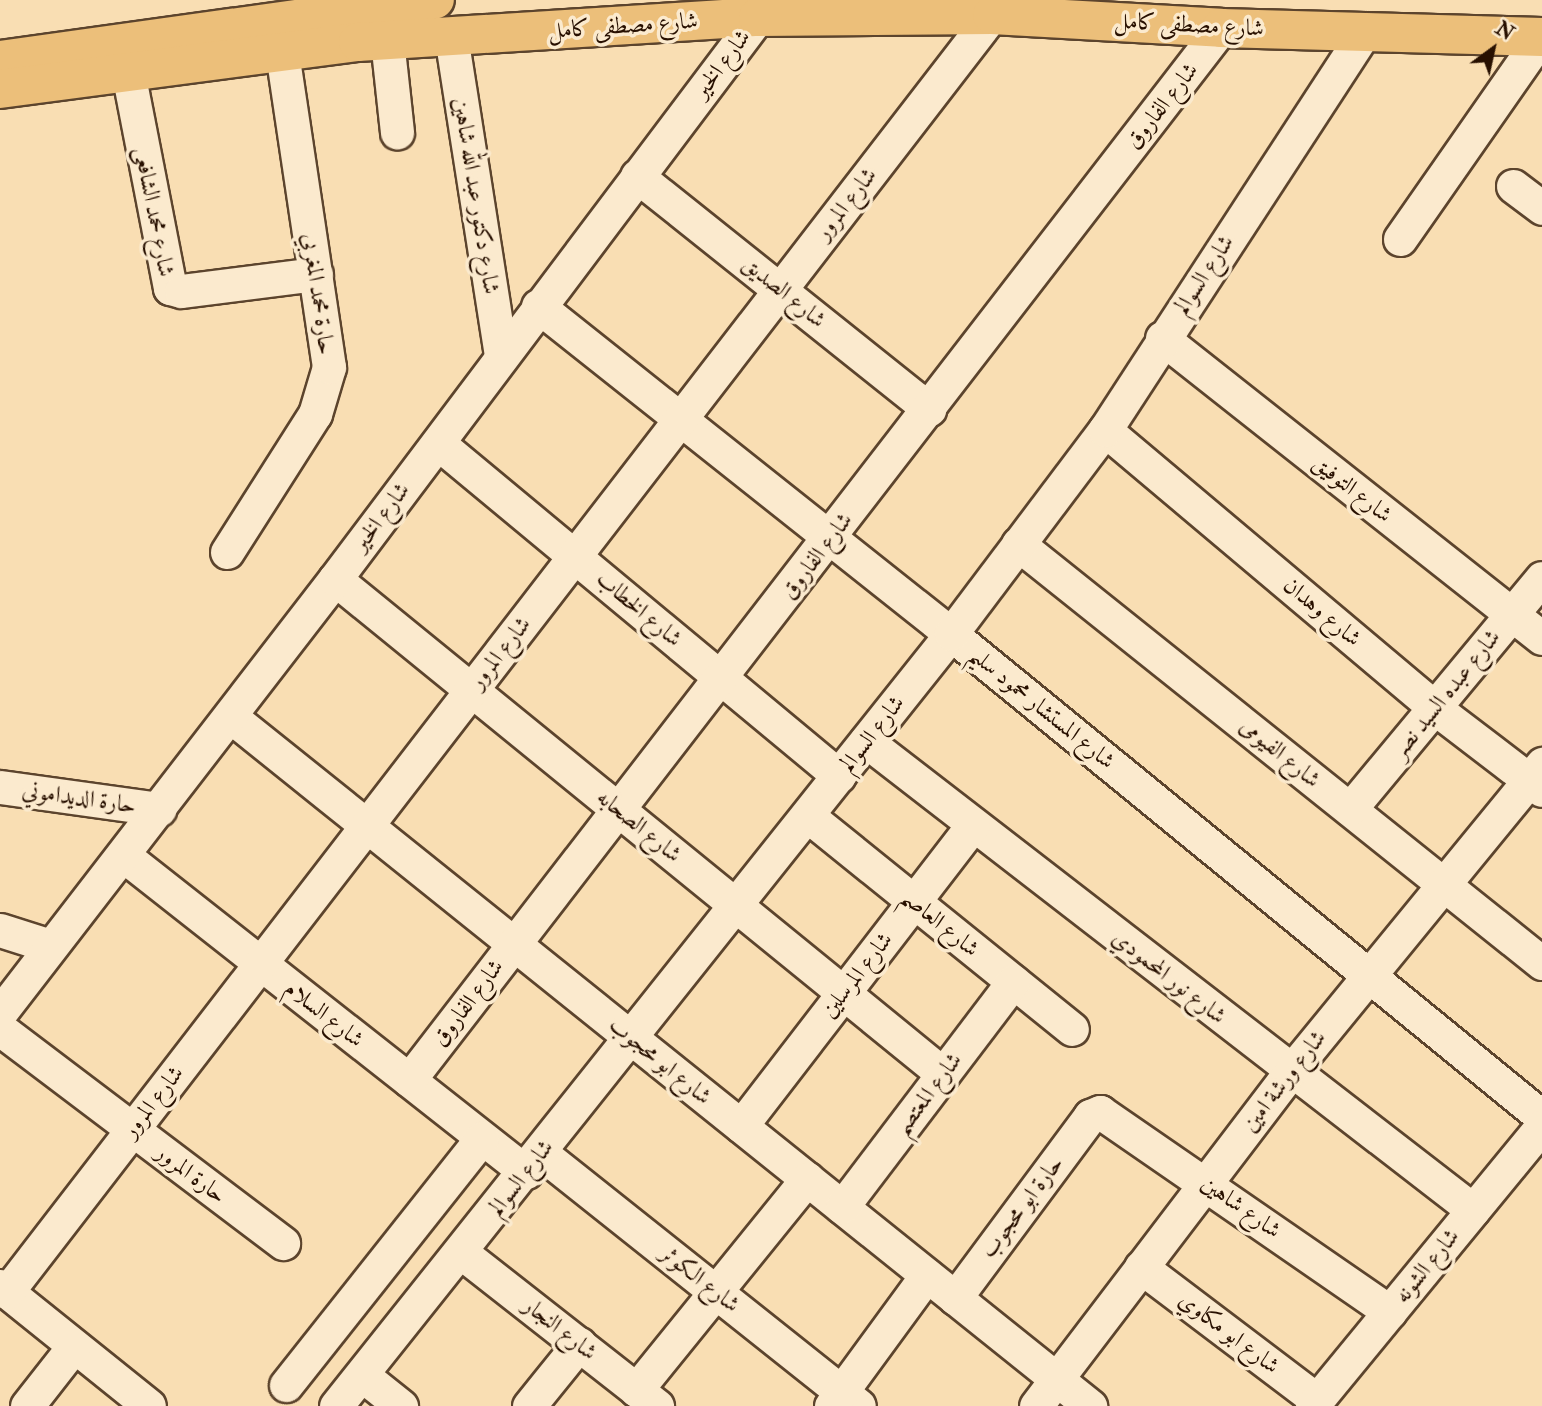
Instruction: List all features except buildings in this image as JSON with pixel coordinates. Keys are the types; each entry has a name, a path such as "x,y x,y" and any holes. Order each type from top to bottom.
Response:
{"main road":[{"path":"0,60 435,0"},
{"name":"شارع مصطفى كامل","path":"0,89 387,40 758,17 992,15 1221,28 1542,37"}],"street":[{"name":"شارع المرور","path":"3,1289 132,1129 992,15"},
{"name":"شارع الخير","path":"0,1013 438,443 538,306 758,17"},
{"name":"شارع الفاروق","path":"409,1080 616,808 723,679 1221,28"},
{"name":"شارع السوالم","path":"336,1406 462,1253 808,816 951,634 1105,430 1162,338 1366,30"},
{"name":"شارع دكتور عبد الله شاهين","path":"451,36 501,356"},
{"path":"1400,239 1542,37"},
{"path":"387,40 397,132"},
{"name":"حارة محمد المغربي","path":"227,552 322,399 329,367 282,52"},
{"name":"شارع محمد الشافعى","path":"128,72 170,288 181,291 316,274"},
{"name":"شارع الصديق","path":"637,176 929,409"},
{"path":"1513,186 1542,208"},
{"name":"شارع المستشار محمود سليم","path":"538,306 829,540 951,634 1542,1116"},
{"name":"شارع التوفيق","path":"1162,338 1542,638"},
{"name":"شارع وهدان","path":"1105,430 1436,709 1537,778"},
{"name":"شارع الخطاب","path":"438,443 839,776"},
{"name":"شارع الفيومى","path":"1018,544 1542,963"},
{"name":"شارع عبده السيد نصر","path":"1350,809 1436,709 1542,578"},
{"name":"شارع الصحابه","path":"334,579 943,1074"},
{"name":"شارع ابو محجوب","path":"230,716 1090,1406"},
{"name":"شارع نور المحمودي","path":"866,741 1473,1210"},
{"name":"شارع ورشة امين","path":"1036,1406 1291,1071 1442,883 1537,778"},
{"name":"حارة الديداموني","path":"0,787 159,808"},
{"name":"شارع العاصم","path":"808,816 1072,1029"},
{"name":"شارع المرسلين","path":"741,1126 973,825"},
{"name":"شارع السلام","path":"123,855 482,1138 533,1162"},
{"path":"0,930 50,946"},
{"name":"شارع المعتصم","path":"842,1207 1013,982"},
{"name":"حارة المرور","path":"0,1029 283,1242"},
{"name":"شارع شاهين","path":"1090,1116 1100,1112 1112,1116 1390,1311"},
{"name":"حارة ابو محجوب","path":"955,1298 1090,1116"},
{"name":"شارع الشونه","path":"1315,1403 1542,1126"},
{"path":"286,1385 482,1138"},
{"name":"شارع الكوثر","path":"533,1162 716,1292 844,1401"},
{"path":"647,1398 716,1292 807,1179"},
{"name":"شارع النجار","path":"462,1253 647,1398"},
{"name":"شارع ابو مكاوي","path":"1141,1267 1315,1403"},
{"path":"844,1401 926,1275"},
{"path":"3,1289 149,1406"},
{"path":"529,1406 579,1344"},
{"path":"27,1406 74,1346"},
{"path":"362,1375 401,1406"}]}
